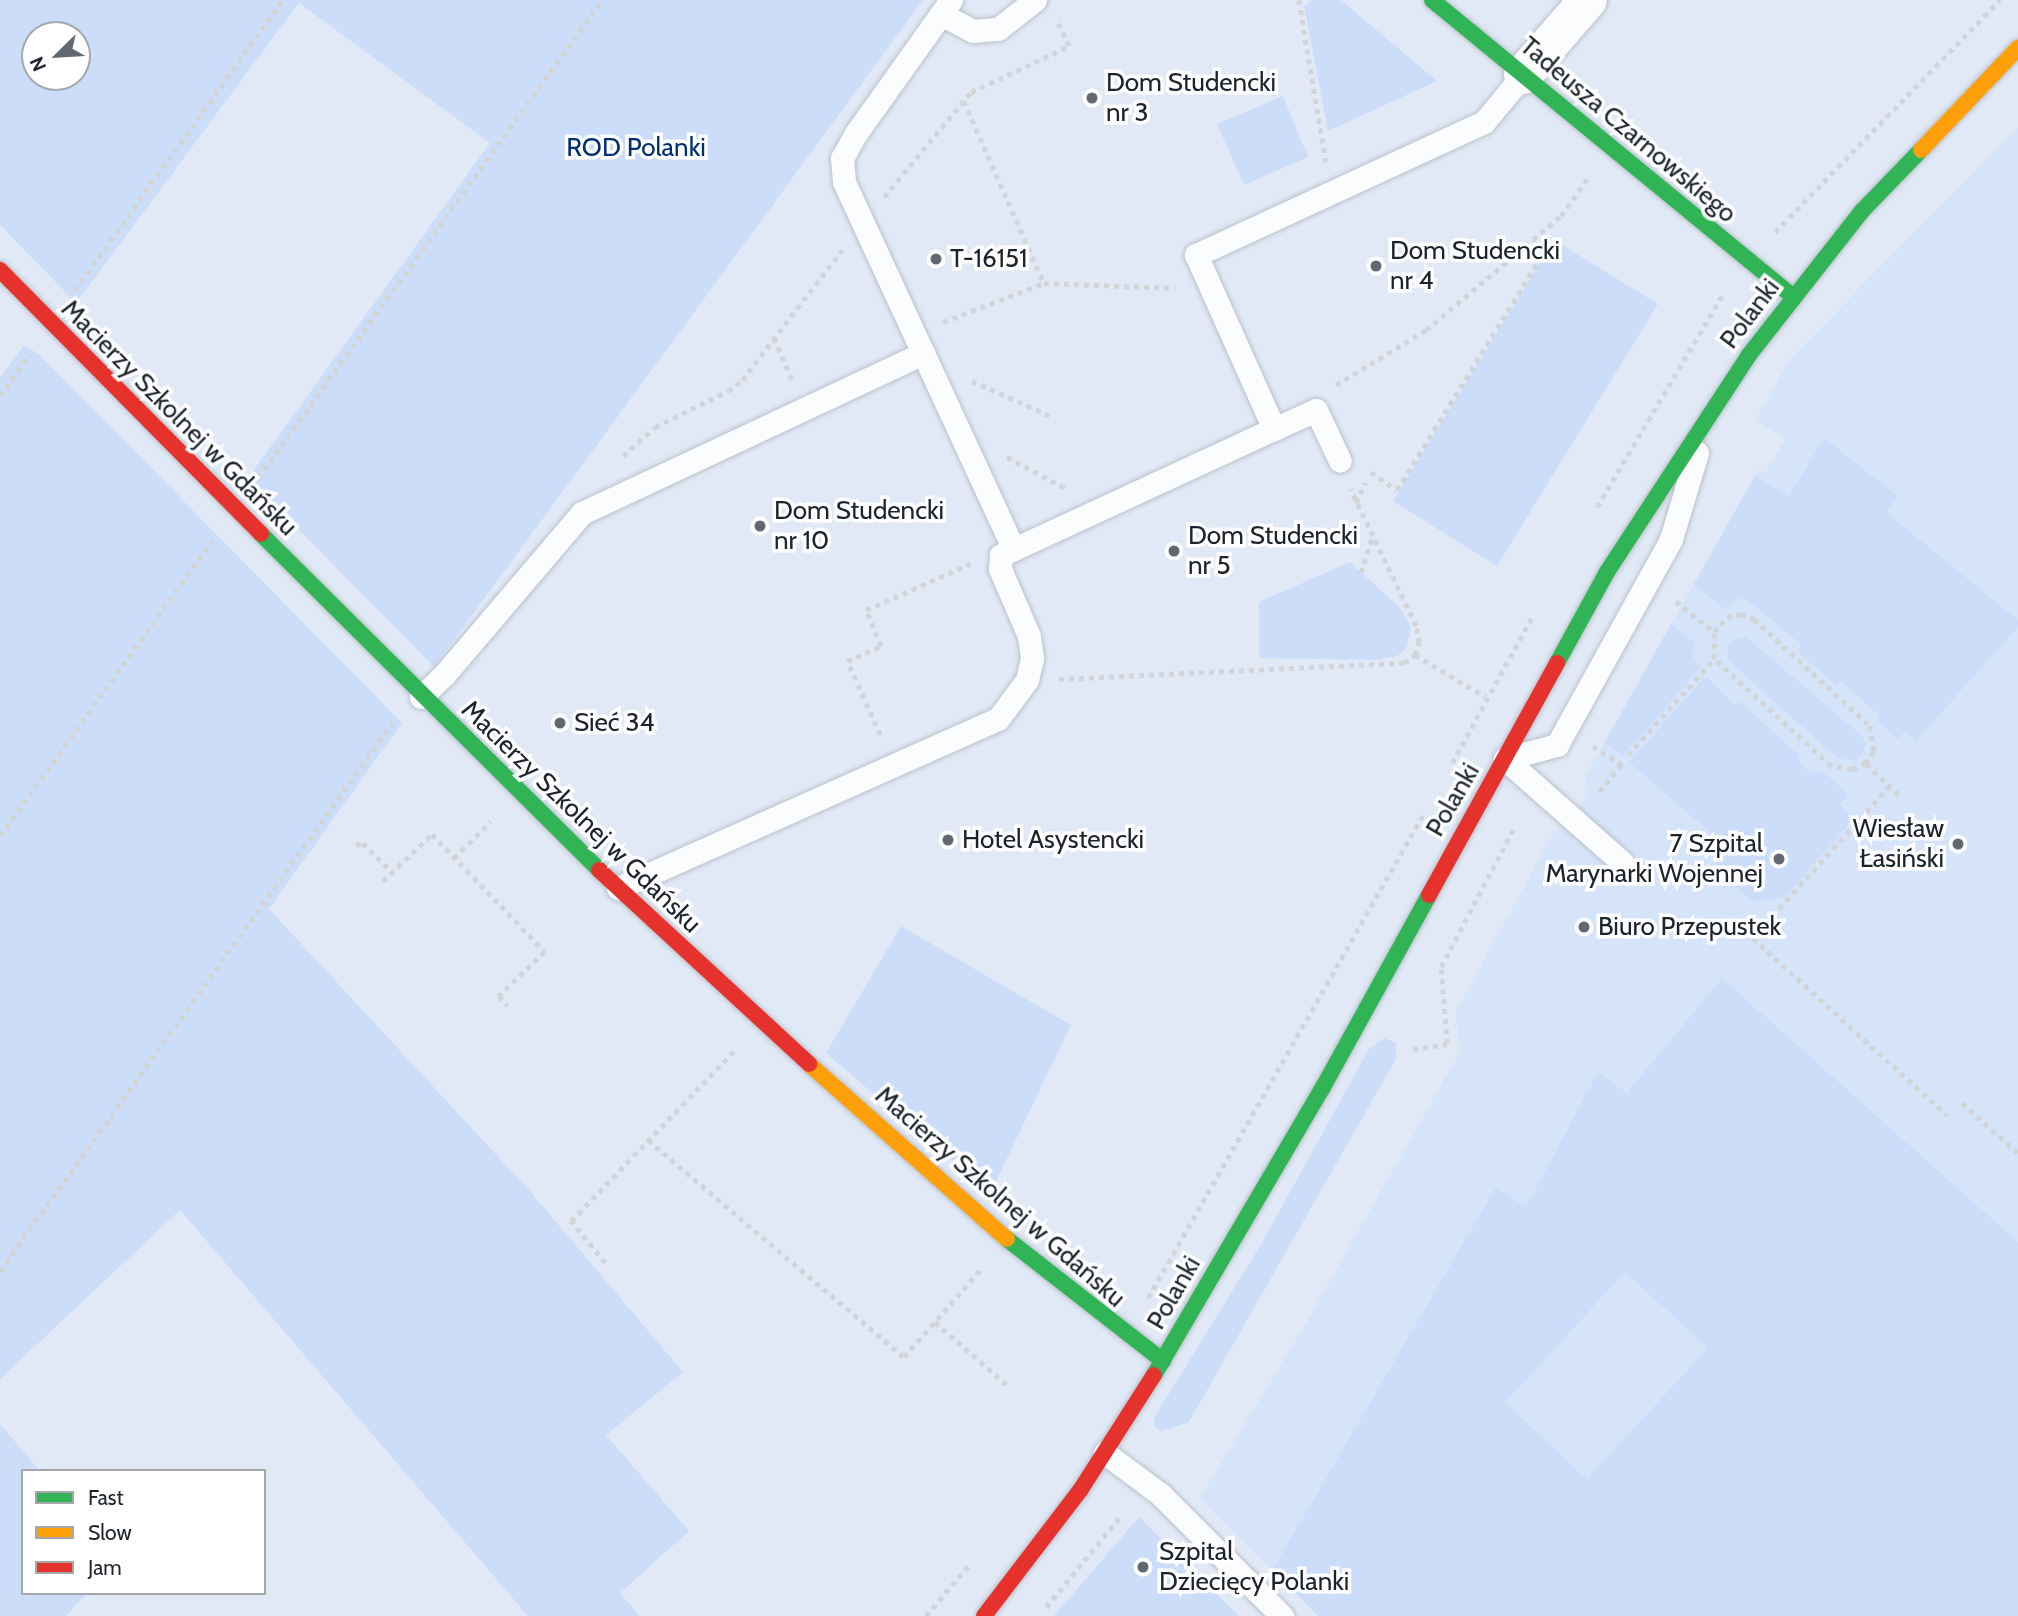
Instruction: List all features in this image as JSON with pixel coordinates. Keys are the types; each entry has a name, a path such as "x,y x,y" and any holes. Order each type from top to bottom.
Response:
{"street":[{"name":"Tadeusza Czarnowskiego","path":"1432,0 1793,297"},
{"path":"1522,75 1588,0"},
{"name":"Polanki","path":"984,1616 1105,1453 1163,1361 1322,1089 1607,572 1710,413 1793,297 1862,211 2018,48"},
{"name":"Macierzy Szkolnej w Gdańsku","path":"0,270 421,697 618,888 762,1023 1126,1337 1163,1361"}],"lane":[{"path":"618,888 998,719 1027,680 1032,658 1029,636 1000,569 1006,550 960,432 844,182 842,158 890,82 946,7 973,32 998,29 1035,0"},
{"path":"1274,429 1196,256 1483,122 1522,75"},
{"path":"421,697 444,675 582,513 921,349"},
{"path":"1006,550 1316,410 1340,461"},
{"path":"1505,759 1557,745 1605,664 1671,539 1710,413"},
{"path":"1505,759 1622,862"},
{"path":"1105,1453 1160,1494 1282,1616"}],"path":[{"path":"0,396 283,0"},
{"path":"0,836 603,0"},
{"path":"1298,0 1331,194"},
{"path":"1765,243 2000,0"},
{"path":"582,513 596,487 642,435 729,391 774,338 863,222 971,92 1069,46"},
{"path":"964,101 1044,283"},
{"path":"1332,387 1426,330 1561,215 1596,167"},
{"path":"1371,472 1397,490 1550,242"},
{"path":"921,349 1044,283 1211,289"},
{"path":"1596,509 1728,286"},
{"path":"774,338 805,407"},
{"path":"921,349 1053,417"},
{"path":"960,432 1069,489 1081,515"},
{"path":"1027,680 1405,663 1415,655 1419,643 1416,626 1372,537 1340,461"},
{"path":"1361,573 1372,537"},
{"path":"880,735 847,661 881,646 866,610 1006,550"},
{"path":"1676,601 1714,632"},
{"path":"1446,775 1486,696 1534,614"},
{"path":"1628,755 1714,659 1714,632 1727,617 1754,619 1870,726 1874,752 1866,763 1852,770 1831,766 1714,659"},
{"path":"1415,655 1486,696"},
{"path":"0,1271 392,723 421,697"},
{"path":"1600,751 1622,765 1600,792"},
{"path":"1866,763 1901,797"},
{"path":"1890,786 1753,938 1947,1115"},
{"path":"1126,1337 1427,808"},
{"path":"454,858 498,815"},
{"path":"1413,1049 1447,1044 1441,967 1515,829"},
{"path":"383,881 432,834 545,952 499,996 509,1006"},
{"path":"355,845 363,843 392,872"},
{"path":"605,1263 571,1222 729,1056"},
{"path":"1962,1103 2018,1153"},
{"path":"648,1140 904,1357 986,1264"},
{"path":"935,1322 1007,1385"},
{"path":"1038,1616 1119,1518"},
{"path":"926,1616 970,1562"}],"shaded area":[{"name":"7 Szpital Marynarki Wojennej","path":"2018,127 2018,1616 1318,1616 1200,1498 1309,1318 1461,1050 1455,1013 1552,836 1588,797 1586,775 1758,470 1764,473 1786,439 1755,420 1790,359"}],"green space":[{"name":"ROD Polanki","path":"0,0 923,0 434,667 248,478 490,143 299,3 76,303 0,225"},
{"path":"1312,0 1341,0 1437,81 1328,131 1304,6"},
{"path":"1283,96 1308,157 1244,185 1217,124"},
{"path":"1554,240 1658,304 1497,566 1393,501"},
{"path":"24,345 40,355 402,723 269,909 529,1190 683,1372 606,1435 689,1531 620,1593 640,1616 528,1616 180,1210 0,1379 0,378"},
{"path":"1824,438 1898,496 1886,512 2018,620 2018,627 1916,741 1906,731 1897,739 1877,721 1880,716 1841,681 1836,686 1797,651 1802,645 1746,599 1737,599 1724,609 1694,584 1755,476 1789,496"},
{"path":"1350,562 1401,609 1411,627 1406,649 1397,656 1375,660 1259,658 1259,602"},
{"path":"1671,624 1694,643 1692,655 1701,667 1623,756 1605,742"},
{"path":"1746,637 1862,736 1866,745 1857,761 1838,758 1735,667 1728,659 1728,647 1735,638"},
{"path":"1706,676 1734,704 1740,702 1798,754 1798,761 1811,774 1823,771 1848,795 1839,804 1854,818 1784,898 1751,901 1714,866 1729,849 1629,762"},
{"path":"901,926 1071,1025 990,1194 826,1053"},
{"path":"1722,978 2018,1242 2018,1616 1318,1616 1273,1569 1496,1187 1526,1207 1598,1072 1627,1093","holes":["1625,1272 1708,1348 1587,1479 1505,1403"]},
{"path":"1384,1038 1396,1043 1396,1059 1189,1422 1161,1431 1154,1426 1154,1418 1260,1246 1369,1049"},
{"path":"0,1424 38,1469 21,1469 21,1595 85,1595 66,1616 0,1616"},
{"name":"Szpital Dziecięcy Polanki","path":"1139,1517 1239,1616 1054,1616"}],"traffic: fast":[{"path":"1432,0 1793,297"},
{"path":"1557,663 1607,572 1749,355 1862,211 1921,150"},
{"path":"261,534 599,870"},
{"path":"1154,1375 1322,1089 1429,895"},
{"path":"1007,1239 1163,1361"}],"traffic: slow":[{"path":"1921,150 2018,48"},
{"path":"809,1064 1007,1239"}],"traffic: jam":[{"path":"0,270 261,534"},
{"path":"1429,895 1557,663"},
{"path":"599,870 809,1064"},
{"path":"984,1616 1081,1489 1154,1375"}],"place":[{"name":"Dom Studencki nr 3","path":"1092,98"},
{"name":"T-16151","path":"936,259"},
{"name":"Dom Studencki nr 4","path":"1376,266"},
{"name":"Dom Studencki nr 10","path":"760,526"},
{"name":"Dom Studencki nr 5","path":"1174,551"},
{"name":"Sieć 34","path":"560,723"},
{"name":"Hotel Asystencki","path":"948,840"},
{"name":"Wiesław Łasiński","path":"1958,844"},
{"name":"7 Szpital Marynarki Wojennej","path":"1779,859"},
{"name":"Biuro Przepustek","path":"1584,927"},
{"name":"Szpital Dziecięcy Polanki","path":"1143,1567"}]}
